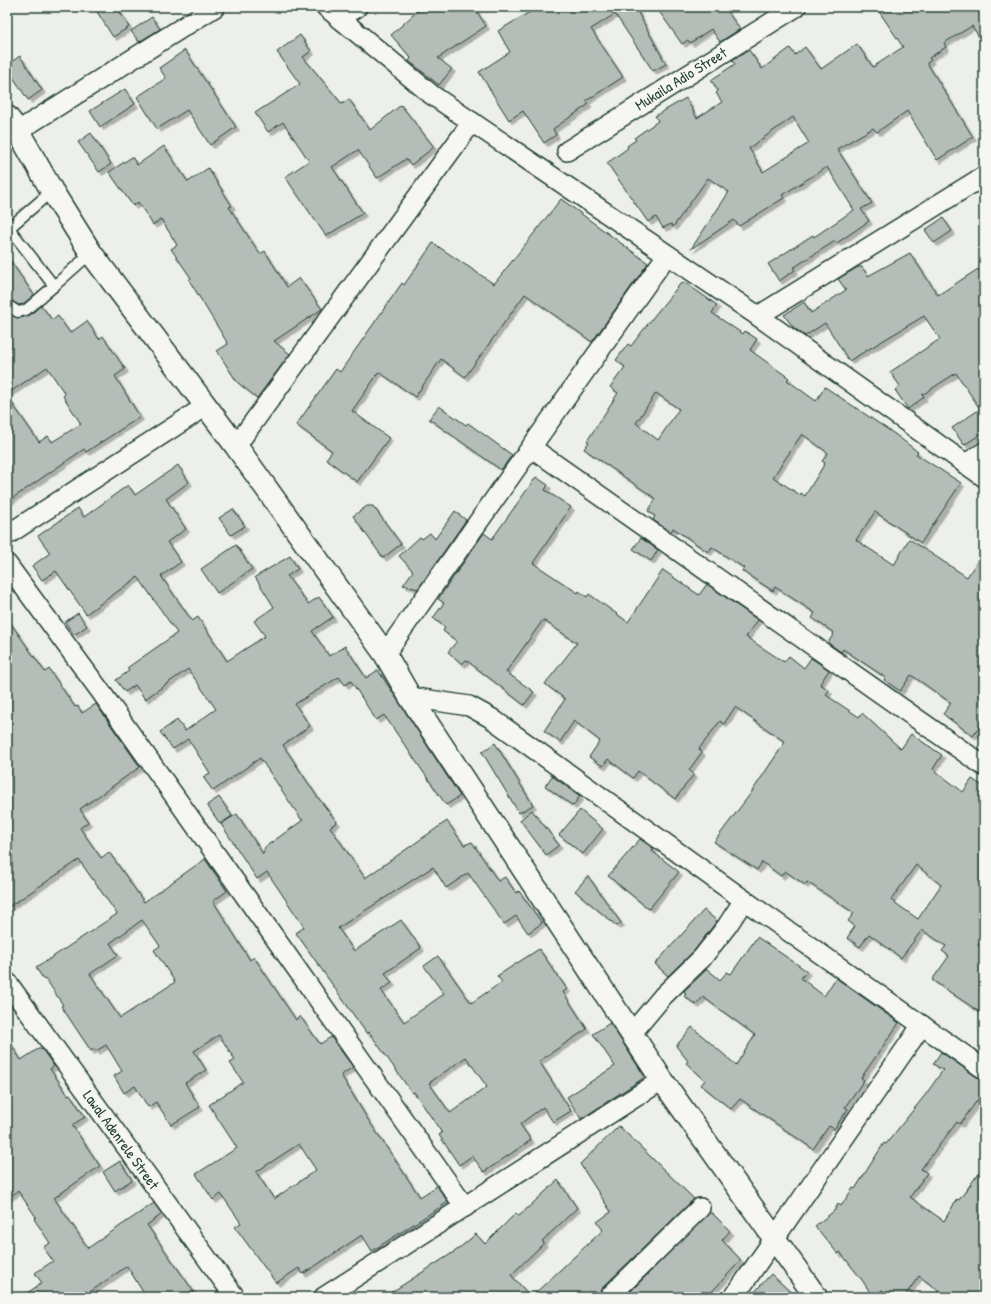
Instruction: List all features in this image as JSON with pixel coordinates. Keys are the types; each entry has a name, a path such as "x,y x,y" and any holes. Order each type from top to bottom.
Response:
{"street":[{"path":"215,7 13,124 52,191 91,253 236,446 385,654 410,697 662,1080 816,1297"},
{"path":"332,13 357,7"},
{"name":"Mukaila Adio Street","path":"567,151 796,7"},
{"path":"332,13 432,95 548,172 758,316 984,477"},
{"path":"236,446 472,122"},
{"path":"758,316 984,176"},
{"path":"385,654 667,255"},
{"path":"7,535 206,406"},
{"path":"532,448 984,766"},
{"path":"965,464 984,452"},
{"path":"7,564 101,692 465,1207"},
{"path":"410,697 469,706 491,718 744,900 984,1069"},
{"path":"632,1033 663,996 702,958 727,926 744,900"},
{"name":"Lawal Adenrele Street","path":"7,982 235,1297"},
{"path":"734,1297 922,1025"},
{"path":"330,1296 662,1080"},
{"path":"609,1297 700,1208"}],"lane":[{"path":"52,191 8,229 54,286"},
{"path":"7,305 18,312 26,310 91,253"}],"building":[{"path":"94,7 117,7 129,27 113,37"},
{"path":"422,7 474,7 486,26 438,58 452,69 439,85 409,61 411,58 391,35"},
{"path":"538,7 635,7 666,64 653,71 615,14 591,29 623,77 586,101 589,104 553,129 556,135 544,143 523,111 509,120 479,72 510,52 498,31"},
{"path":"656,7 724,7 740,29 720,42 711,29 690,43 688,40 682,44"},
{"path":"876,7 984,7 984,45 972,26 944,43 946,47 929,58 931,60 927,63 973,137 937,160 907,111 877,132 873,128 837,149 872,203 861,209 869,221 837,243 835,241 793,268 795,270 779,281 768,264 813,235 814,237 854,210 827,167 782,195 784,198 739,226 734,220 691,249 729,192 708,178 673,227 671,224 663,228 656,217 648,222 607,163 628,148 627,146 636,140 634,138 658,121 655,116 686,98 697,118 722,102 716,93 718,91 711,80 735,64 732,60 749,50 762,69 790,48 795,55 805,47 821,69 857,44 873,67 903,47","holes":["793,117 809,143 763,172 749,148"]},
{"path":"152,17 160,29 139,42 131,31"},
{"path":"300,35 311,51 303,57 342,104 349,99 370,130 401,105 434,147 411,165 406,159 377,178 358,150 332,167 363,213 326,236 285,177 309,161 283,122 268,132 255,113 300,84 277,52"},
{"path":"185,50 236,127 210,145 187,110 157,129 137,97 166,78 159,68"},
{"path":"20,56 42,90 28,100 7,68 7,65"},
{"path":"125,89 135,104 100,127 90,111"},
{"path":"91,133 111,164 99,172 78,142"},
{"path":"164,146 188,182 208,168 232,206 229,207 260,254 265,251 287,287 299,278 322,309 274,341 290,354 257,398 237,382 217,351 228,344 189,280 191,278 171,249 177,245 161,219 153,225 138,202 133,206 109,172 132,157 137,165"},
{"path":"561,199 648,263 592,342 525,294 465,377 441,359 415,397 379,372 352,411 389,438 357,482 326,459 332,451 296,425 336,369 340,372 402,283 404,285 433,243 494,284"},
{"path":"943,218 952,231 934,243 925,230"},
{"path":"910,253 938,295 978,269 984,278 984,432 964,445 952,428 980,409 956,373 922,395 924,397 908,409 895,390 900,386 890,372 940,339 924,316 849,361 825,323 805,336 793,327 784,315 804,302 811,313 846,290 838,279 858,267 862,267 868,276"},
{"path":"7,256 34,295 23,304 19,305 7,299"},
{"path":"684,282 717,305 712,313 743,334 745,331 757,339 750,350 789,378 787,380 816,401 825,387 896,435 918,452 916,454 961,483 921,543 875,512 856,540 894,565 909,539 967,577 984,551 984,721 973,736 943,714 951,703 911,675 900,691 884,680 886,678 843,649 841,652 828,643 834,633 812,618 815,613 775,587 773,591 742,571 744,568 712,547 708,552 673,528 671,532 653,520 655,516 648,511 656,499 584,449 589,442 587,441 618,393 610,387 625,367 616,360 628,344 631,346 681,283 683,284","holes":["656,393 679,409 658,440 636,423","802,434 828,453 822,461 825,463 805,496 801,493 800,495 773,477"]},
{"path":"41,305 52,320 58,316 70,333 87,321 99,339 103,336 125,369 115,376 140,417 86,452 84,449 7,502 7,396 39,442 48,436 52,442 81,424 63,396 65,394 47,367 7,394 7,313 20,318 30,315"},
{"path":"439,406 466,425 468,423 512,455 501,470 429,419"},
{"path":"178,465 189,482 166,499 186,529 167,542 181,562 161,576 192,621 198,617 227,661 265,636 254,621 274,607 255,577 290,556 298,569 287,576 308,604 319,597 333,617 312,631 329,656 345,646 366,678 378,670 460,796 446,805 384,715 376,720 351,681 345,685 339,677 295,704 310,726 283,745 316,795 337,822 330,827 365,878 447,821 464,845 472,842 498,881 505,877 516,893 519,891 542,923 528,933 516,916 504,924 468,873 446,888 433,867 338,928 354,951 401,920 421,948 385,973 392,983 381,990 404,1022 444,994 424,966 438,956 471,1003 502,982 497,976 539,949 567,989 563,992 587,1029 539,1061 571,1111 553,1122 543,1107 520,1124 531,1140 484,1172 472,1156 459,1165 439,1135 442,1133 414,1092 412,1093 369,1032 367,1034 296,933 304,927 267,872 257,879 221,824 237,814 263,854 265,847 303,820 260,758 213,791 203,777 210,773 188,739 173,749 160,732 177,720 185,731 216,709 188,669 145,699 135,685 125,692 116,680 129,671 127,668 177,633 138,577 86,614 56,571 42,580 32,566 50,553 38,536 78,508 84,517 128,485 135,495","holes":["466,1057 487,1087 450,1113 429,1083"]},
{"path":"536,477 548,485 545,490 571,507 533,563 578,593 579,591 587,597 589,594 628,622 663,570 699,595 707,584 758,620 746,637 784,662 789,656 804,668 811,658 829,670 820,684 829,690 826,695 859,717 862,713 901,749 911,734 942,755 933,769 963,792 972,779 984,787 984,937 978,945 984,949 984,1015 932,980 949,956 942,951 946,946 922,930 901,958 869,934 860,947 847,938 855,926 848,921 854,913 807,882 805,885 785,871 781,876 762,862 757,870 714,842 751,793 785,742 735,707 724,724 720,721 699,749 702,752 689,770 694,774 675,799 638,771 633,778 608,759 603,766 589,757 600,741 574,721 560,742 544,731 565,699 545,684 577,643 543,620 506,672 534,692 524,705 466,660 462,664 448,652 457,641 443,631 445,627 433,618 444,603 438,599 484,533 492,539","holes":["916,865 941,885 918,919 891,900"]},
{"path":"367,506 373,506 401,544 383,558 353,516"},
{"path":"233,509 245,526 231,535 219,518"},
{"path":"455,511 466,520 418,589 403,585 413,571 399,556 420,537 422,539 430,533 435,539"},
{"path":"641,538 658,550 651,561 633,549"},
{"path":"236,545 252,569 217,593 201,569"},
{"path":"78,613 87,626 74,635 65,622"},
{"path":"7,618 45,672 49,669 75,707 78,706 82,713 96,704 140,767 80,809 88,822 80,828 101,858 109,852 144,902 205,859 227,891 213,901 250,960 254,957 296,1020 300,1016 320,1044 331,1037 353,1067 341,1075 367,1118 420,1197 437,1186 448,1202 372,1251 362,1235 303,1274 299,1268 276,1283 235,1227 241,1223 221,1194 213,1200 196,1174 237,1148 209,1105 243,1082 230,1063 235,1060 219,1035 194,1051 206,1070 185,1083 200,1107 171,1125 156,1102 148,1107 135,1086 124,1093 114,1076 122,1071 106,1045 96,1051 94,1049 91,1051 61,1006 63,1005 46,979 44,980 36,968 117,914 79,860 7,908","holes":["142,920 160,946 154,950 175,982 120,1018 90,974 118,955 110,943","299,1144 316,1170 274,1199 256,1172"]},
{"path":"495,743 533,805 519,813 482,752"},
{"path":"552,776 580,796 573,806 545,786"},
{"path":"219,797 232,816 220,824 207,805"},
{"path":"532,810 559,845 546,855 520,820"},
{"path":"580,810 603,829 583,854 559,835"},
{"path":"640,839 654,849 652,851 679,872 649,909 608,876"},
{"path":"588,876 621,923 617,926 575,891"},
{"path":"704,910 717,921 694,951 668,976 655,964"},
{"path":"757,937 807,971 801,978 824,996 836,978 899,1023 861,1078 864,1080 845,1107 848,1109 834,1129 829,1126 813,1149 740,1099 731,1109 701,1085 705,1080 686,1063 688,1061 676,1046 692,1027 736,1065 755,1035 703,997 696,1005 684,996 686,994 684,991 707,969 720,980 727,972 731,974"},
{"path":"610,1023 645,1077 581,1119 567,1097 615,1066 593,1034"},
{"path":"7,1038 21,1060 38,1049 42,1049 54,1066 50,1069 68,1095 70,1094 85,1117 72,1125 100,1166 54,1198 88,1248 154,1203 162,1214 147,1225 194,1292 186,1297 146,1297 127,1266 87,1294 85,1291 76,1297 21,1297 42,1283 35,1273 53,1261 43,1247 50,1243 34,1219 36,1217 18,1191 7,1198"},
{"path":"941,1052 984,1082 984,1091 960,1124 957,1122 921,1169 927,1173 910,1197 944,1221 957,1199 959,1200 984,1166 984,1297 947,1297 919,1276 904,1297 892,1297 882,1290 873,1297 840,1252 838,1254 815,1226 834,1211 838,1204 841,1206 853,1188 855,1189 884,1143 886,1144 926,1094 943,1070 933,1064"},
{"path":"619,1126 694,1199 601,1289 598,1297 531,1297 603,1230 597,1222 611,1212 580,1164"},
{"path":"120,1161 132,1180 115,1191 103,1172"},
{"path":"558,1180 577,1208 542,1241 544,1243 511,1275 531,1297 384,1297 457,1250 476,1234 485,1244 516,1213 519,1216"},
{"path":"709,1213 712,1213 730,1231 722,1240 741,1260 707,1297 625,1297"},
{"path":"771,1274 796,1297 750,1297"}]}
